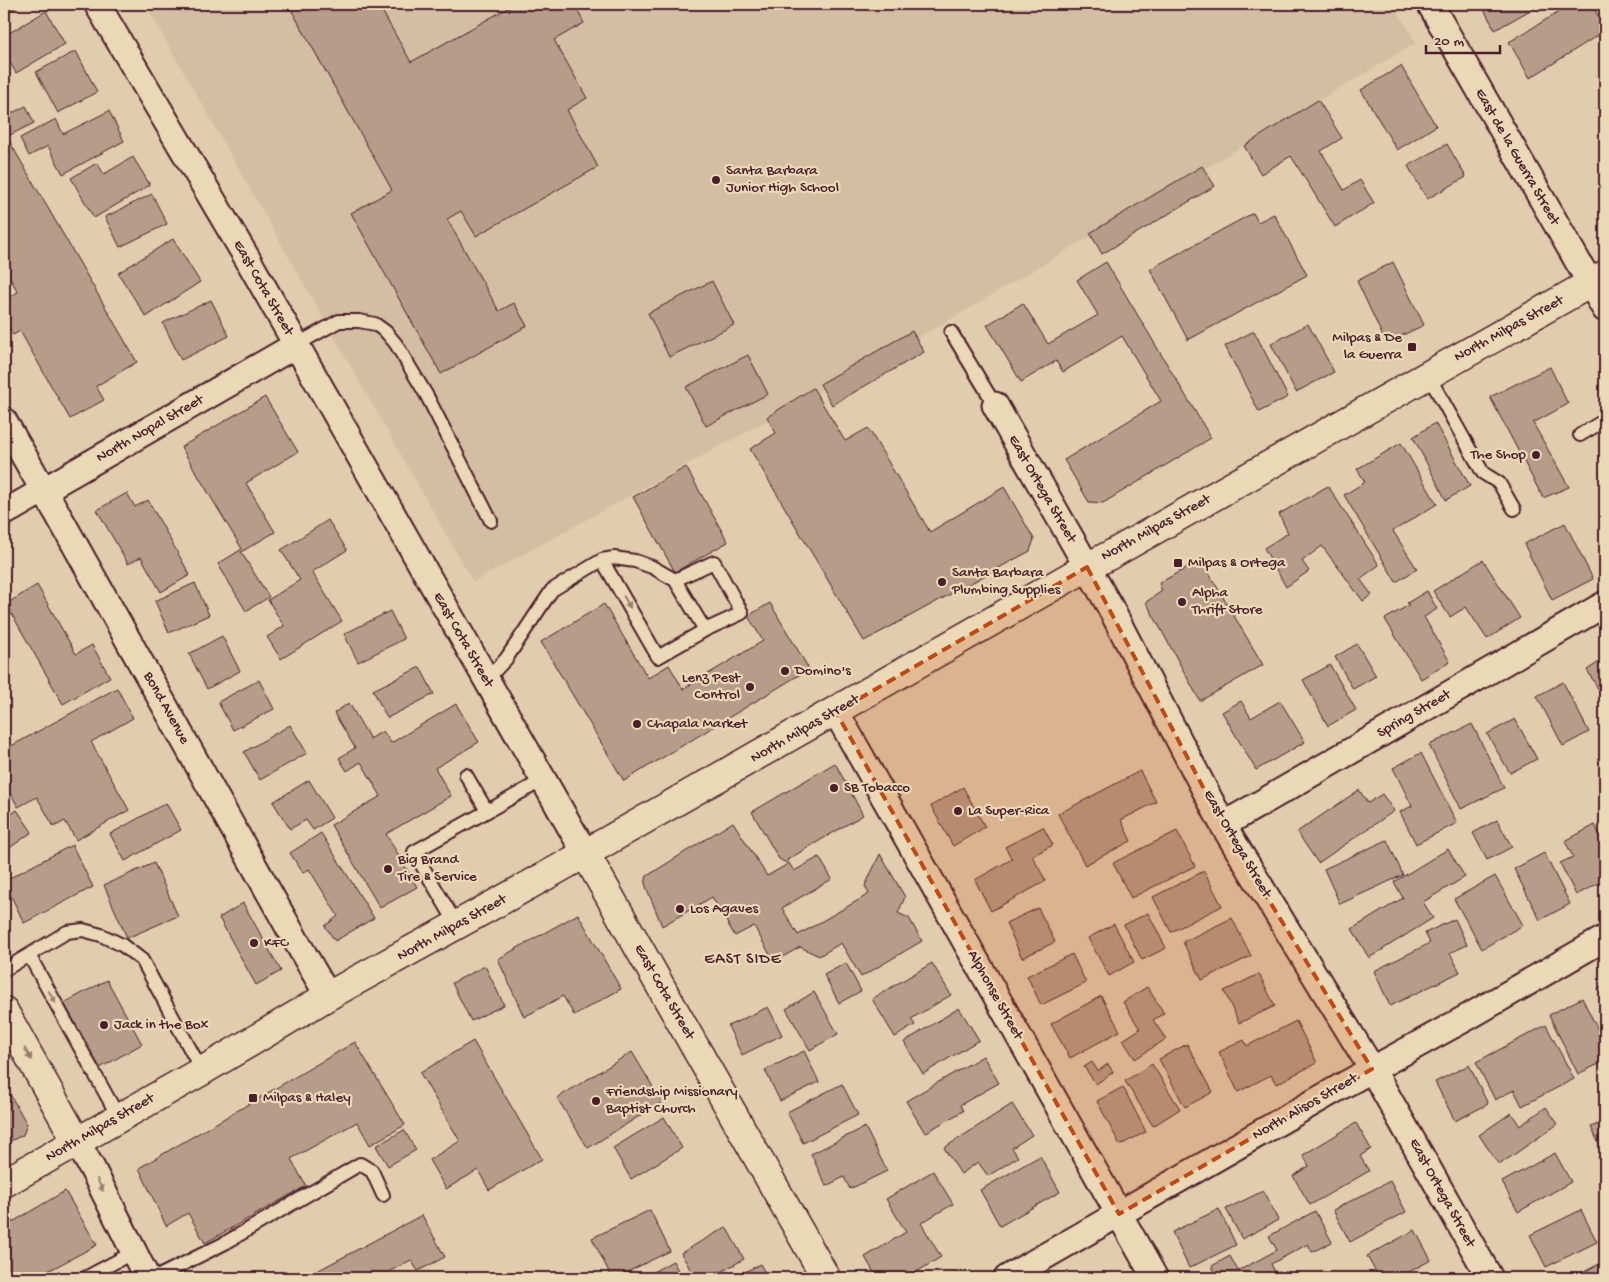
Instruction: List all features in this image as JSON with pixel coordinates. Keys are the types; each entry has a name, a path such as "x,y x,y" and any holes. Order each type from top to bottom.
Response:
{"main road":[{"name":"North Milpas Street","path":"4,1183 328,996 585,854 1087,567 1598,279"},
{"name":"East Cota Street","path":"585,854 826,1278"},
{"path":"4,1011 77,1142"}],"street":[{"name":"East Cota Street","path":"98,4 247,258 585,854"},
{"name":"East de la Guerra Street","path":"1434,5 1598,279 1605,309"},
{"name":"North Nopal Street","path":"4,513 296,345"},
{"name":"East Ortega Street","path":"995,404 1109,605 1223,824 1372,1069 1490,1278"},
{"name":"Bond Avenue","path":"4,421 56,510 328,996"},
{"name":"Spring Street","path":"1223,824 1605,604"},
{"name":"Alphonse Street","path":"836,712 1155,1278"},
{"name":"North Alisos Street","path":"1007,1278 1605,938"},
{"path":"77,1142 147,1278"}],"lane":[{"path":"296,345 339,321 358,321 375,324 386,332 396,344 427,396 491,521"},
{"path":"950,332 995,404"},
{"path":"1428,375 1483,473 1499,483 1514,509"},
{"path":"1580,435 1605,420"},
{"path":"486,680 506,659 552,590 602,560 614,558 635,561 652,567 674,580 705,630"},
{"path":"602,560 658,656 705,630 742,613 714,562 674,580"},
{"path":"466,775 487,811"},
{"path":"457,925 414,852 544,780"},
{"path":"4,970 66,932 83,930 101,934 122,945 142,960 202,1070"},
{"path":"29,955 119,1118"},
{"path":"155,1278 225,1243 360,1164 372,1171 383,1195"},
{"path":"86,1278 134,1252"}],"highlighted area":[{"path":"1087,567 1223,825 1372,1069 1119,1214 836,712"}],"shaded area":[{"name":"Santa Barbara Junior High School","path":"145,4 1394,4 1416,43 943,324 473,582"}],"building":[{"path":"5,4 22,4 9,11"},
{"path":"288,4 378,4 411,62 515,4 574,4 584,23 554,40 587,98 567,110 598,167 476,236 461,211 447,219 499,311 514,303 527,326 441,374 351,213 392,190"},
{"path":"1481,4 1541,4 1495,30"},
{"path":"1572,4 1591,4 1605,27 1605,31 1530,78 1509,42"},
{"path":"46,11 65,44 16,73 4,52 4,36"},
{"path":"76,51 97,92 58,113 36,72"},
{"path":"1401,66 1436,126 1397,150 1361,90"},
{"path":"1318,100 1342,138 1321,151 1344,190 1360,180 1374,203 1335,227 1291,156 1261,174 1244,146"},
{"path":"26,106 34,123 8,136 4,126 4,117"},
{"path":"109,111 124,141 63,174 48,146 29,156 20,138 56,119 63,134"},
{"path":"8,139 137,362 96,386 104,400 70,419 20,331 13,335 4,320 4,300 18,292 4,268 4,142"},
{"path":"1447,144 1466,177 1427,199 1408,166"},
{"path":"133,157 150,185 94,218 71,178 97,163 104,174"},
{"path":"1202,166 1215,186 1102,254 1090,233"},
{"path":"152,194 167,224 120,247 105,217"},
{"path":"1253,213 1258,222 1274,214 1307,275 1188,340 1150,269"},
{"path":"173,239 200,282 146,317 118,273"},
{"path":"1106,262 1211,438 1103,503 1089,502 1064,460 1161,401 1122,336 1063,372 1056,361 1021,382 987,325 1023,303 1048,344 1098,315 1077,280"},
{"path":"1393,262 1424,325 1386,343 1357,281"},
{"path":"712,281 734,325 669,357 648,313"},
{"path":"211,300 229,336 181,360 163,323"},
{"path":"1308,324 1334,372 1296,392 1271,344"},
{"path":"912,331 924,352 832,405 820,384"},
{"path":"1254,331 1288,397 1259,412 1225,346"},
{"path":"748,355 768,394 706,426 686,387"},
{"name":"The Shop","path":"1550,367 1568,404 1533,423 1569,487 1543,498 1490,397"},
{"path":"813,388 845,441 868,428 930,532 1004,487 1034,539 1030,551 864,641 750,449 776,433 767,417"},
{"path":"265,397 298,452 246,483 275,532 241,552 269,597 246,611 218,564 242,549 181,447"},
{"path":"1435,423 1470,486 1446,500 1413,437"},
{"path":"1401,443 1437,504 1393,531 1417,569 1396,582 1344,495 1365,482 1357,469"},
{"path":"686,467 728,542 675,572 633,497"},
{"path":"1328,486 1379,565 1360,579 1372,595 1363,601 1322,546 1302,561 1309,571 1286,587 1264,548 1288,533 1279,514"},
{"path":"127,493 135,507 148,500 190,575 161,592 141,557 128,564 97,510"},
{"path":"328,520 347,550 312,572 342,621 281,659 267,637 284,626 268,600 300,580 281,550"},
{"path":"1565,523 1593,579 1552,600 1524,544"},
{"path":"1201,560 1263,665 1200,701 1146,602 1162,591 1159,583"},
{"path":"1483,560 1520,618 1487,639 1466,607 1450,617 1433,591"},
{"path":"195,583 209,615 169,633 155,601"},
{"path":"37,585 76,654 92,645 110,677 63,704 6,604"},
{"path":"1427,591 1437,609 1424,617 1450,662 1421,679 1385,619 1409,605 1407,603"},
{"path":"770,603 809,669 624,781 541,642 604,604 648,678 669,665 683,689 763,641 748,616"},
{"path":"390,611 404,639 358,662 344,634"},
{"path":"222,636 240,671 207,689 189,654"},
{"path":"1357,644 1376,676 1353,689 1335,657"},
{"path":"1605,658 1605,700 1587,670"},
{"path":"1330,665 1356,710 1328,726 1303,680"},
{"path":"420,667 434,694 387,718 373,690"},
{"path":"259,680 274,709 233,730 218,702"},
{"path":"1563,682 1589,732 1563,746 1537,696"},
{"path":"117,688 133,718 91,742 129,810 76,840 65,821 54,827 37,797 18,807 11,794 4,798 4,750"},
{"path":"1241,701 1251,718 1280,701 1305,742 1256,770 1222,712"},
{"path":"349,703 370,739 383,731 391,743 456,704 479,742 435,768 451,796 386,834 417,887 380,908 331,825 381,796 361,762 347,771 339,758 355,748 334,713"},
{"path":"1515,719 1537,759 1510,773 1487,734"},
{"path":"1472,724 1504,788 1461,809 1429,745"},
{"path":"290,725 307,753 260,780 244,752"},
{"path":"1421,753 1457,823 1416,844 1400,812 1412,806 1393,768"},
{"path":"835,763 863,815 787,860 794,871 819,857 832,879 782,908 798,935 869,894 865,886 880,854 905,897 898,913 909,918 922,941 861,977 841,943 819,956 800,947 774,962 754,926 735,936 712,897 662,926 645,884 647,876 733,822 767,876 788,864 779,859 752,812"},
{"path":"1140,771 1156,802 1121,820 1131,841 1085,865 1058,814"},
{"path":"309,780 332,818 313,830 306,820 290,829 273,802"},
{"path":"963,787 985,827 953,846 931,806"},
{"path":"1359,790 1368,803 1382,794 1394,811 1318,863 1297,832"},
{"path":"166,803 181,830 125,861 110,834"},
{"path":"17,810 32,832 4,852 4,819"},
{"path":"1497,820 1512,847 1487,860 1473,833"},
{"path":"1595,825 1605,845 1605,880 1576,895 1560,863 1573,857 1565,841"},
{"path":"1043,827 1053,845 1032,856 1046,881 991,911 975,880 1012,859 1005,847"},
{"path":"1177,831 1195,866 1131,898 1113,863"},
{"path":"321,833 374,918 335,941 325,926 338,916 309,869 303,873 290,853"},
{"path":"1387,840 1403,875 1340,904 1324,869"},
{"path":"72,845 93,887 24,923 4,881"},
{"path":"1448,849 1465,877 1423,902 1433,918 1369,958 1352,929 1403,898 1394,882"},
{"path":"1544,853 1570,904 1540,920 1514,869"},
{"path":"154,863 178,916 127,938 104,885"},
{"path":"1204,871 1222,906 1171,932 1153,897"},
{"path":"1495,876 1523,925 1482,949 1454,899"},
{"path":"243,903 281,971 256,985 219,918"},
{"path":"1038,908 1055,942 1022,958 1006,923"},
{"path":"1148,913 1166,948 1142,960 1124,925"},
{"path":"578,914 621,989 574,1015 563,996 524,1017 498,959"},
{"path":"1232,918 1251,956 1202,980 1183,942"},
{"path":"1455,919 1467,945 1450,953 1460,972 1390,1006 1374,971 1430,943 1425,933"},
{"path":"1114,924 1134,962 1109,976 1088,938"},
{"path":"1072,954 1086,983 1041,1005 1027,976"},
{"path":"846,963 861,991 839,1003 824,975"},
{"path":"932,963 951,995 911,1019 915,1025 895,1037 872,999"},
{"path":"485,966 504,1005 471,1021 452,983"},
{"path":"1259,974 1275,1006 1239,1023 1224,991"},
{"path":"107,980 142,1044 100,1068 64,1003"},
{"path":"1605,985 1605,1001 1598,989"},
{"path":"1147,987 1164,1013 1153,1020 1166,1039 1135,1059 1123,1040 1140,1029 1123,1002"},
{"path":"814,992 838,1034 810,1050 786,1009"},
{"path":"1101,996 1120,1031 1070,1058 1051,1024"},
{"path":"1582,998 1605,1044 1605,1061 1578,1074 1549,1015"},
{"path":"768,1007 782,1035 742,1055 728,1026"},
{"path":"959,1008 979,1040 923,1074 904,1042"},
{"path":"1296,1021 1317,1063 1276,1084 1271,1075 1238,1092 1219,1052 1244,1040 1247,1046"},
{"path":"1546,1025 1574,1079 1522,1106 1514,1090 1495,1100 1476,1062"},
{"path":"473,1041 542,1159 489,1190 478,1170 446,1189 429,1160 460,1141 420,1073"},
{"path":"355,1042 405,1125 370,1145 357,1122 291,1159 306,1186 205,1243 188,1213 166,1226 139,1168"},
{"path":"1187,1044 1213,1092 1185,1107 1159,1059"},
{"path":"804,1051 819,1082 780,1101 765,1070"},
{"path":"632,1052 662,1102 588,1148 557,1098"},
{"path":"983,1056 999,1083 960,1105 963,1111 925,1133 906,1101"},
{"path":"1092,1062 1098,1071 1108,1064 1113,1072 1096,1084 1084,1067"},
{"path":"1152,1064 1180,1109 1153,1126 1125,1081"},
{"path":"1469,1065 1488,1104 1455,1121 1435,1082"},
{"path":"4,1084 27,1124 23,1135 4,1144"},
{"path":"842,1084 858,1115 803,1143 787,1112"},
{"path":"1123,1087 1146,1132 1120,1145 1097,1101"},
{"path":"1012,1104 1032,1135 1012,1148 1018,1157 988,1176 978,1162 961,1174 944,1148"},
{"path":"1546,1107 1558,1124 1499,1165 1479,1135 1511,1113 1520,1126"},
{"path":"664,1117 682,1148 631,1179 613,1148"},
{"path":"1605,1121 1605,1155 1604,1155 1591,1127"},
{"path":"1356,1123 1371,1149 1360,1156 1369,1171 1310,1205 1293,1176 1309,1166 1303,1155"},
{"path":"865,1127 887,1171 850,1189 844,1177 826,1186 811,1154"},
{"path":"404,1130 416,1150 388,1166 376,1146"},
{"path":"1555,1153 1571,1182 1518,1212 1502,1182"},
{"path":"1040,1156 1060,1192 1000,1226 980,1190"},
{"path":"933,1171 953,1204 921,1223 941,1257 907,1278 877,1278 865,1257 906,1232 886,1199"},
{"path":"1390,1181 1406,1212 1350,1242 1333,1210"},
{"path":"65,1191 97,1245 35,1278 4,1278 4,1227"},
{"path":"1263,1191 1278,1220 1242,1239 1226,1209"},
{"path":"1219,1209 1236,1245 1189,1268 1172,1232"},
{"path":"650,1210 670,1251 612,1278 592,1238"},
{"path":"1581,1210 1597,1242 1546,1267 1530,1235"},
{"path":"1315,1211 1332,1242 1312,1252 1308,1244 1271,1264 1278,1278 1218,1278 1212,1266 1230,1256 1238,1271 1277,1250 1269,1236"},
{"path":"422,1215 445,1257 418,1271 411,1260 377,1278 304,1278"},
{"path":"726,1227 744,1259 711,1278 695,1278 681,1253"},
{"path":"1415,1230 1431,1260 1398,1278 1379,1278 1367,1256"},
{"path":"673,1261 682,1278 642,1278"},
{"path":"1605,1261 1605,1278 1572,1278"},
{"path":"760,1264 768,1278 734,1278"}],"place":[{"name":"Santa Barbara Junior High School","path":"716,180"},
{"name":"Milpas & De la Guerra","path":"1412,347"},
{"name":"The Shop","path":"1536,455"},
{"name":"Milpas & Ortega","path":"1178,563"},
{"name":"Santa Barbara Plumbing Supplies","path":"942,582"},
{"name":"Alpha Thrift Store","path":"1182,602"},
{"name":"Domino's","path":"785,671"},
{"name":"Lenz Pest Control","path":"750,687"},
{"name":"Chapala Market","path":"637,724"},
{"name":"SB Tobacco","path":"834,788"},
{"name":"La Super-Rica","path":"958,811"},
{"name":"Big Brand Tire & Service","path":"388,869"},
{"name":"Los Agaves","path":"680,909"},
{"name":"KFC","path":"254,943"},
{"name":"Jack in the Box","path":"104,1025"},
{"name":"Milpas & Haley","path":"253,1098"},
{"name":"Friendship Missionary Baptist Church","path":"596,1101"}],"district":[{"name":"EAST SIDE","path":"743,960"}]}
